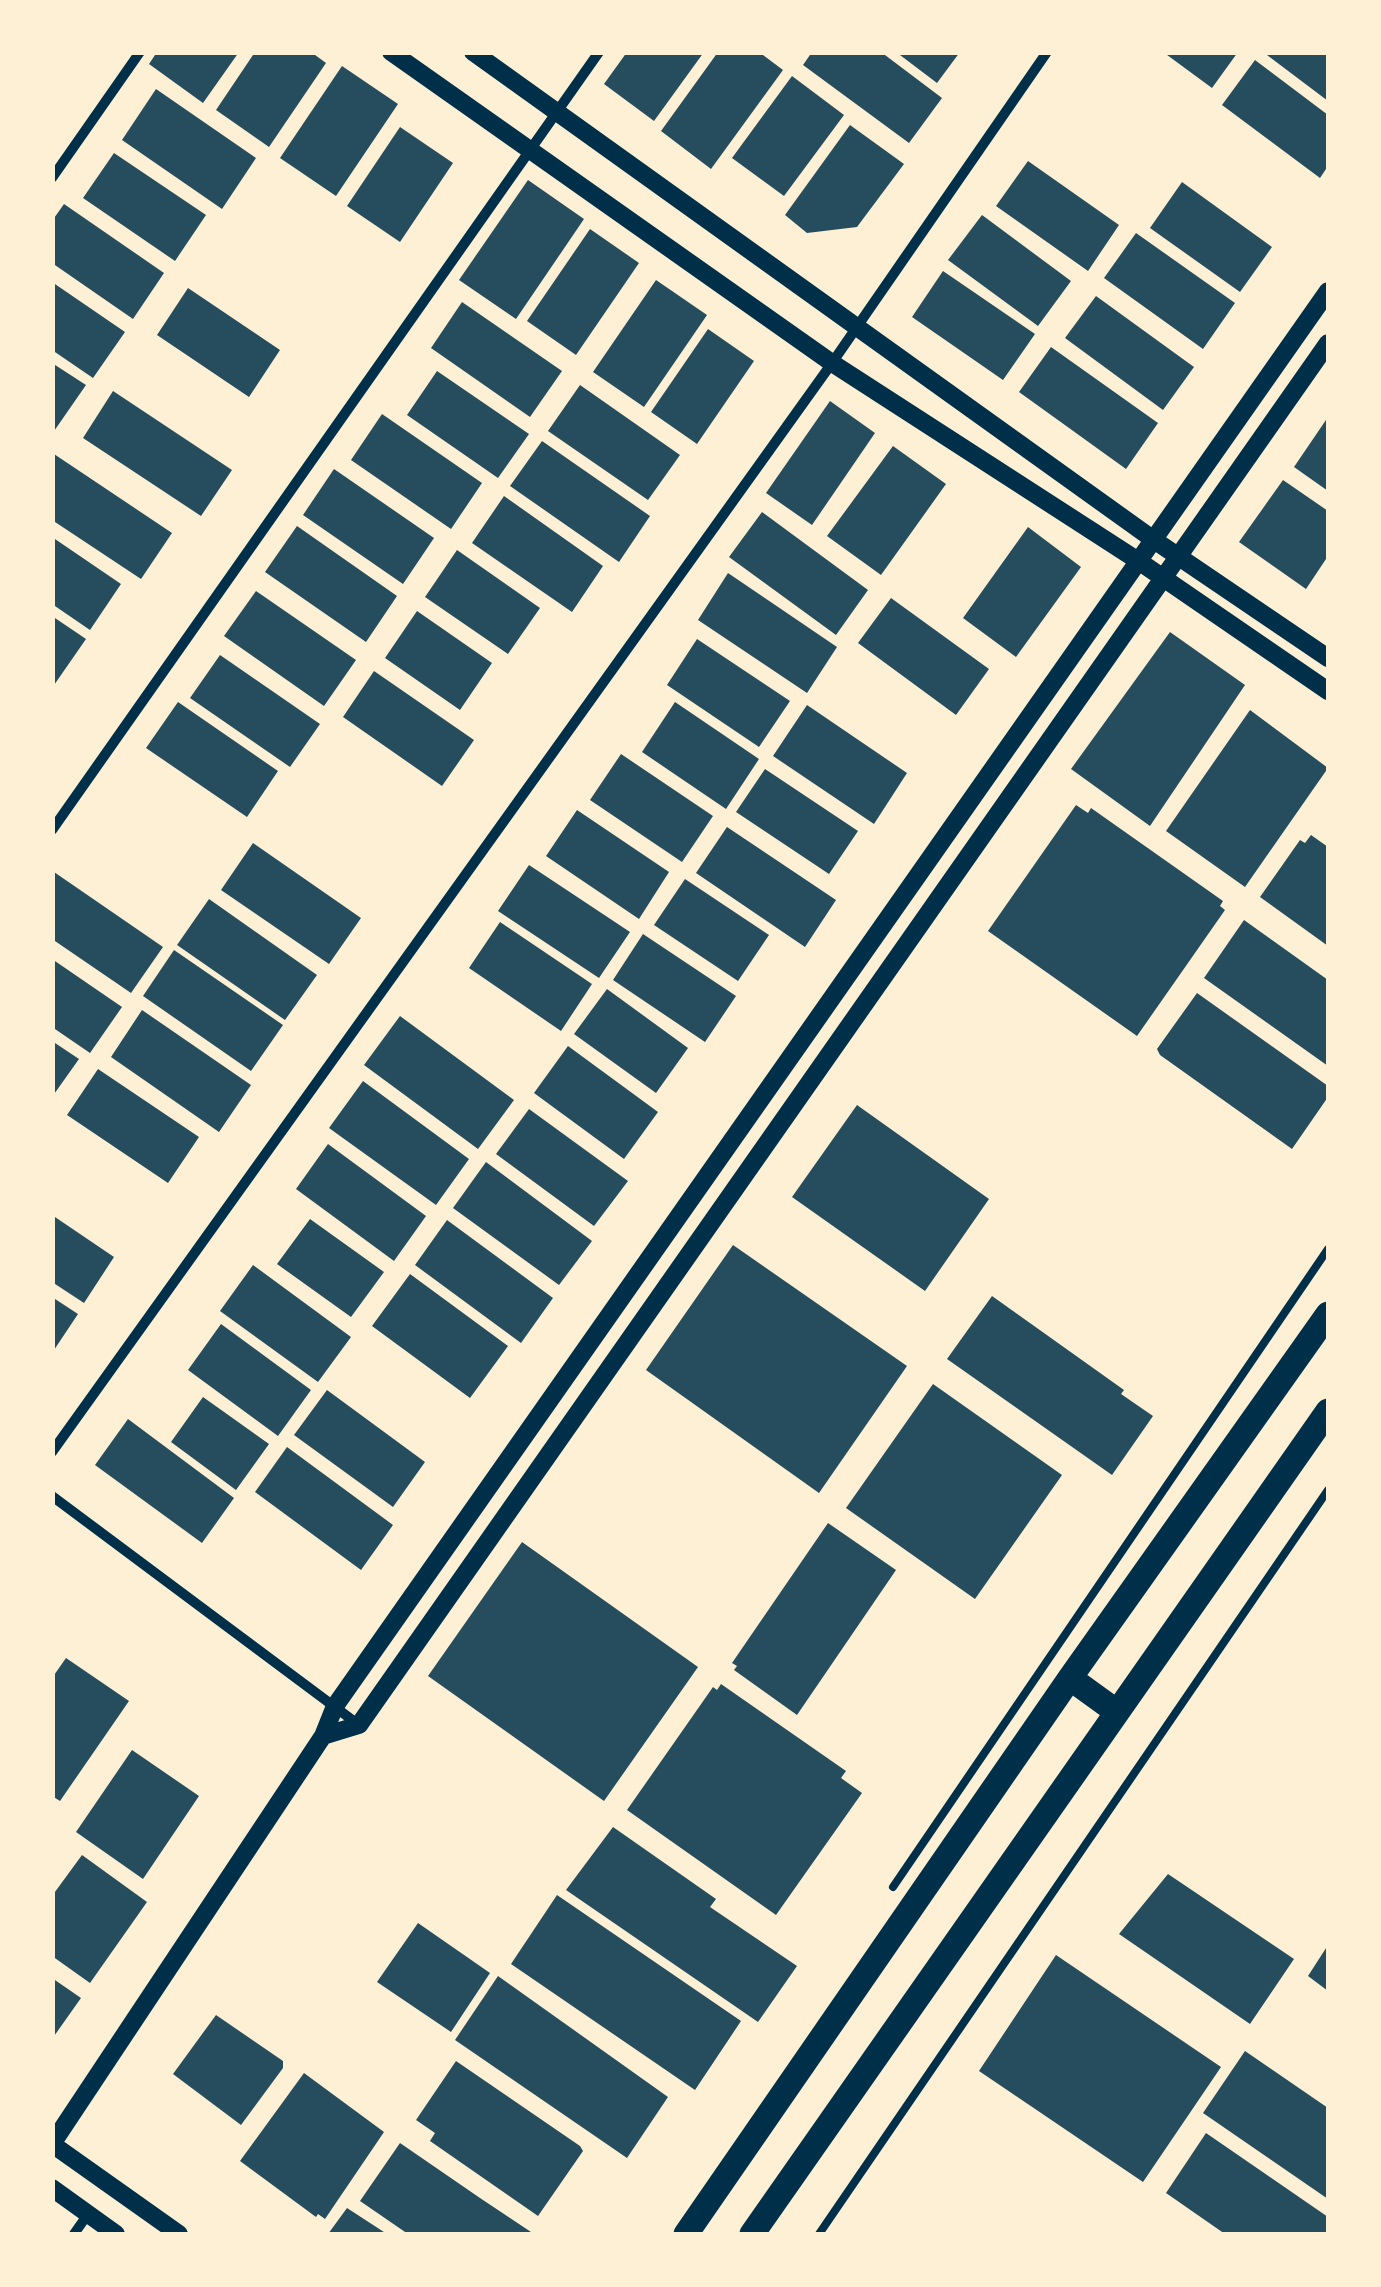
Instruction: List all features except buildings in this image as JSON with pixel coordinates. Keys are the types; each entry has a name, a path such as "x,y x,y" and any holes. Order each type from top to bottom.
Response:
{"main road":[{"path":"686,2234 1070,1678 1328,1314"},
{"path":"752,2234 1328,1412"},
{"path":"1070,1678 1117,1712"}],"street":[{"path":"52,178 140,52"},
{"path":"391,52 832,363 1140,562 1328,691"},
{"path":"473,52 1154,540 1328,658"},
{"path":"52,830 599,52"},
{"path":"52,1452 832,363 1047,52"},
{"path":"179,2234 52,2144 323,1736 335,1706 1328,291"},
{"path":"323,1736 360,1724 1166,580 1328,343"},
{"path":"52,1496 360,1724"},
{"path":"52,2188 116,2234"},
{"path":"74,2234 88,2214"}],"lane":[{"path":"893,1887 1328,1249"},
{"path":"819,2234 1328,1490"}]}
